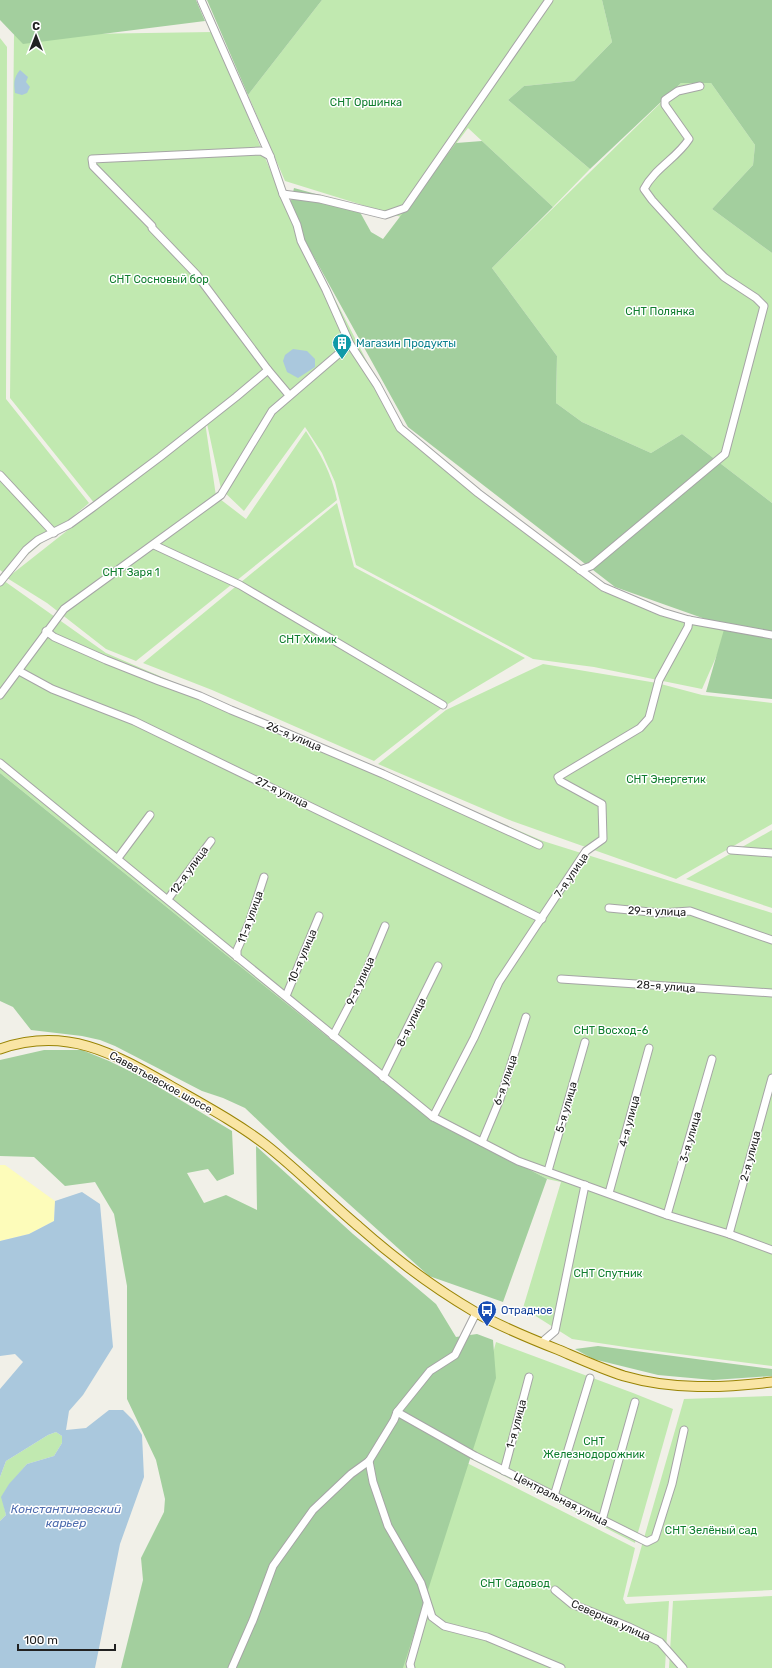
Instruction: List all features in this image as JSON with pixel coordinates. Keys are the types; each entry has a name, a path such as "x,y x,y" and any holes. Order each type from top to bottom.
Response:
{"main road":[{"name":"Савватьевское шоссе","path":"0,1049 26,1042 50,1040 76,1043 102,1050 134,1065 206,1107 266,1145 372,1237 438,1288 476,1313 541,1343 622,1375 646,1381 696,1387 745,1386 772,1382"}],"street":[{"path":"201,0 270,156 283,194 297,225 301,242 326,290 350,344 377,385 400,428 478,493 603,587 662,612 689,620 772,635"},
{"path":"283,194 320,199 385,215 405,208 549,0"},
{"path":"580,570 591,566 726,454 764,306 756,298 724,277 701,254 652,200 644,189 660,169 684,147 689,139 666,106 665,100 678,91 700,86"},
{"path":"270,156 261,151 92,159 93,166 152,226 152,228 197,275 268,370 289,395"},
{"path":"0,695 19,671 46,631 64,609 221,496 272,411 350,344"},
{"path":"0,582 26,550 38,540 70,524 160,457 268,370"},
{"path":"0,476 54,533"},
{"path":"154,545 240,585 443,705"},
{"name":"7-я улица","path":"433,1117 474,1038 499,982 586,851 603,839 602,804 560,781 558,777 640,728 649,718 659,680 688,627 689,620"},
{"name":"26-я улица","path":"46,631 54,637 106,660 159,682 200,696 383,774 539,845"},
{"name":"27-я улица","path":"19,671 52,689 134,721 542,919"},
{"path":"0,763 433,1117 518,1161 667,1215 729,1234 772,1250"},
{"path":"118,858 150,815"},
{"name":"12-я улица","path":"168,899 211,841"},
{"path":"731,850 772,853"},
{"name":"11-я улица","path":"237,957 238,950 249,923 264,877"},
{"name":"29-я улица","path":"609,908 661,913 690,911 772,940"},
{"name":"10-я улица","path":"286,996 319,916"},
{"name":"9-я улица","path":"333,1036 362,981 385,926"},
{"name":"8-я улица","path":"383,1077 438,966"},
{"name":"28-я улица","path":"560,979 772,993"},
{"name":"6-я улица","path":"482,1142 500,1099 526,1017"},
{"name":"5-я улица","path":"548,1171 585,1042"},
{"name":"4-я улица","path":"609,1193 649,1048"},
{"name":"3-я улица","path":"667,1215 712,1059"},
{"name":"2-я улица","path":"729,1234 772,1078"},
{"path":"541,1343 555,1331 585,1185"},
{"path":"232,1668 253,1620 273,1566 313,1510 351,1474 369,1461 394,1420 397,1412 430,1371 455,1355 476,1313"},
{"name":"1-я улица","path":"504,1471 529,1376"},
{"path":"554,1496 590,1378"},
{"path":"602,1520 635,1402"},
{"name":"Центральная улица","path":"397,1412 474,1456 647,1542 655,1538 672,1484 684,1430"},
{"path":"369,1461 373,1482 388,1526 421,1583 432,1617 444,1626 487,1637 561,1668"},
{"name":"Северная улица","path":"555,1590 572,1604 629,1626 660,1642 683,1668"},
{"path":"411,1668 410,1664 427,1604"}],"green space":[{"path":"0,0 196,0 205,21 23,44 0,20"},
{"path":"207,0 322,0 248,95"},
{"name":"СНТ Оршинка","path":"322,0 602,0 612,42 574,81 524,86 508,100 590,169 553,207 468,128 401,217 285,181 248,95"},
{"path":"602,0 772,0 772,253 712,209 753,165 755,145 711,83 681,83 590,169 508,100 524,86 574,81 612,42"},
{"name":"СНТ Сосновый бор","path":"213,32 276,184 400,426 603,592 728,630 702,689 594,667 533,659 356,565 335,482 322,453 305,427 244,511 221,489 206,419 95,504 10,398 14,35"},
{"path":"0,38 7,47 6,399 89,503 5,574 0,570"},
{"name":"СНТ Полянка","path":"681,83 711,83 755,145 753,165 712,209 772,253 772,503 682,434 651,453 582,422 556,403 557,356 492,268"},
{"path":"482,141 553,207 492,268 557,356 556,403 582,422 651,453 682,434 772,503 772,699 706,692 725,626 615,587 408,427 304,239 290,205 294,188 356,205 371,232 383,239 456,143"},
{"name":"СНТ Заря 1","path":"205,422 216,496 246,519 306,431 325,464 335,490 337,500 136,661 106,649 47,603 7,578"},
{"name":"СНТ Химик","path":"337,503 354,567 525,658 443,707 374,761 212,690 143,663"},
{"name":"СНТ Восход-6","path":"0,578 106,653 543,841 772,913 772,1366 572,1339 523,1308 561,1182 547,1179 420,1111 0,773"},
{"name":"СНТ Энергетик","path":"543,664 657,683 702,695 772,703 772,824 676,879 512,821 378,764 446,710"},
{"path":"0,773 420,1111 547,1179 503,1302 429,1276 290,1151 245,1108 223,1098 202,1091 115,1046 100,1040 82,1036 31,1030 13,1007 0,1001"},
{"path":"772,830 772,908 686,879"},
{"path":"44,1050 82,1050 109,1061 142,1077 232,1131 234,1174 217,1181 208,1169 187,1173 204,1203 226,1195 257,1210 256,1146 353,1234 436,1304 456,1337 477,1334 493,1340 496,1378 403,1668 121,1668 143,1580 141,1558 164,1512 165,1499 156,1460 127,1399 127,1286 114,1214 95,1182 65,1186 34,1157 0,1156 0,1060"},
{"name":"СНТ Железнодорожник","path":"496,1342 673,1409 635,1543 465,1456"},
{"path":"598,1346 772,1369 772,1376 713,1380 658,1375 593,1359 575,1349"},
{"name":"СНТ Зелёный сад","path":"772,1396 772,1590 627,1597 684,1399"},
{"name":"Константиновский карьер","path":"56,1432 62,1436 62,1443 54,1456 27,1464 9,1485 2,1497 6,1515 0,1521 0,1477 6,1461 48,1435"},
{"name":"СНТ Садовод","path":"463,1461 635,1548 623,1599 626,1604 669,1601 665,1668 400,1668"},
{"path":"772,1596 772,1668 669,1668 673,1601"}],"sand":[{"path":"0,1165 5,1165 55,1201 54,1221 29,1234 0,1241"}],"water":[{"path":"20,70 28,77 26,82 30,87 27,93 22,95 15,93 14,87 15,78"},
{"path":"293,349 307,351 315,359 315,367 298,378 287,372 283,361 285,355"},
{"name":"Константиновский карьер","path":"82,1192 100,1204 113,1347 83,1395 69,1411 66,1430 86,1428 109,1410 123,1410 133,1420 142,1435 144,1477 120,1544 95,1668 0,1668 0,1521 6,1515 1,1497 9,1484 27,1464 54,1456 62,1443 62,1436 56,1432 48,1435 6,1461 0,1477 0,1389 23,1362 15,1354 0,1356 0,1241 29,1234 54,1221 55,1201"}],"place":[{"name":"Магазин Продукты","path":"342,360"},
{"name":"Отрадное","path":"487,1327"}],"park label":[{"name":"СНТ Спутник","path":"608,1273"}]}
